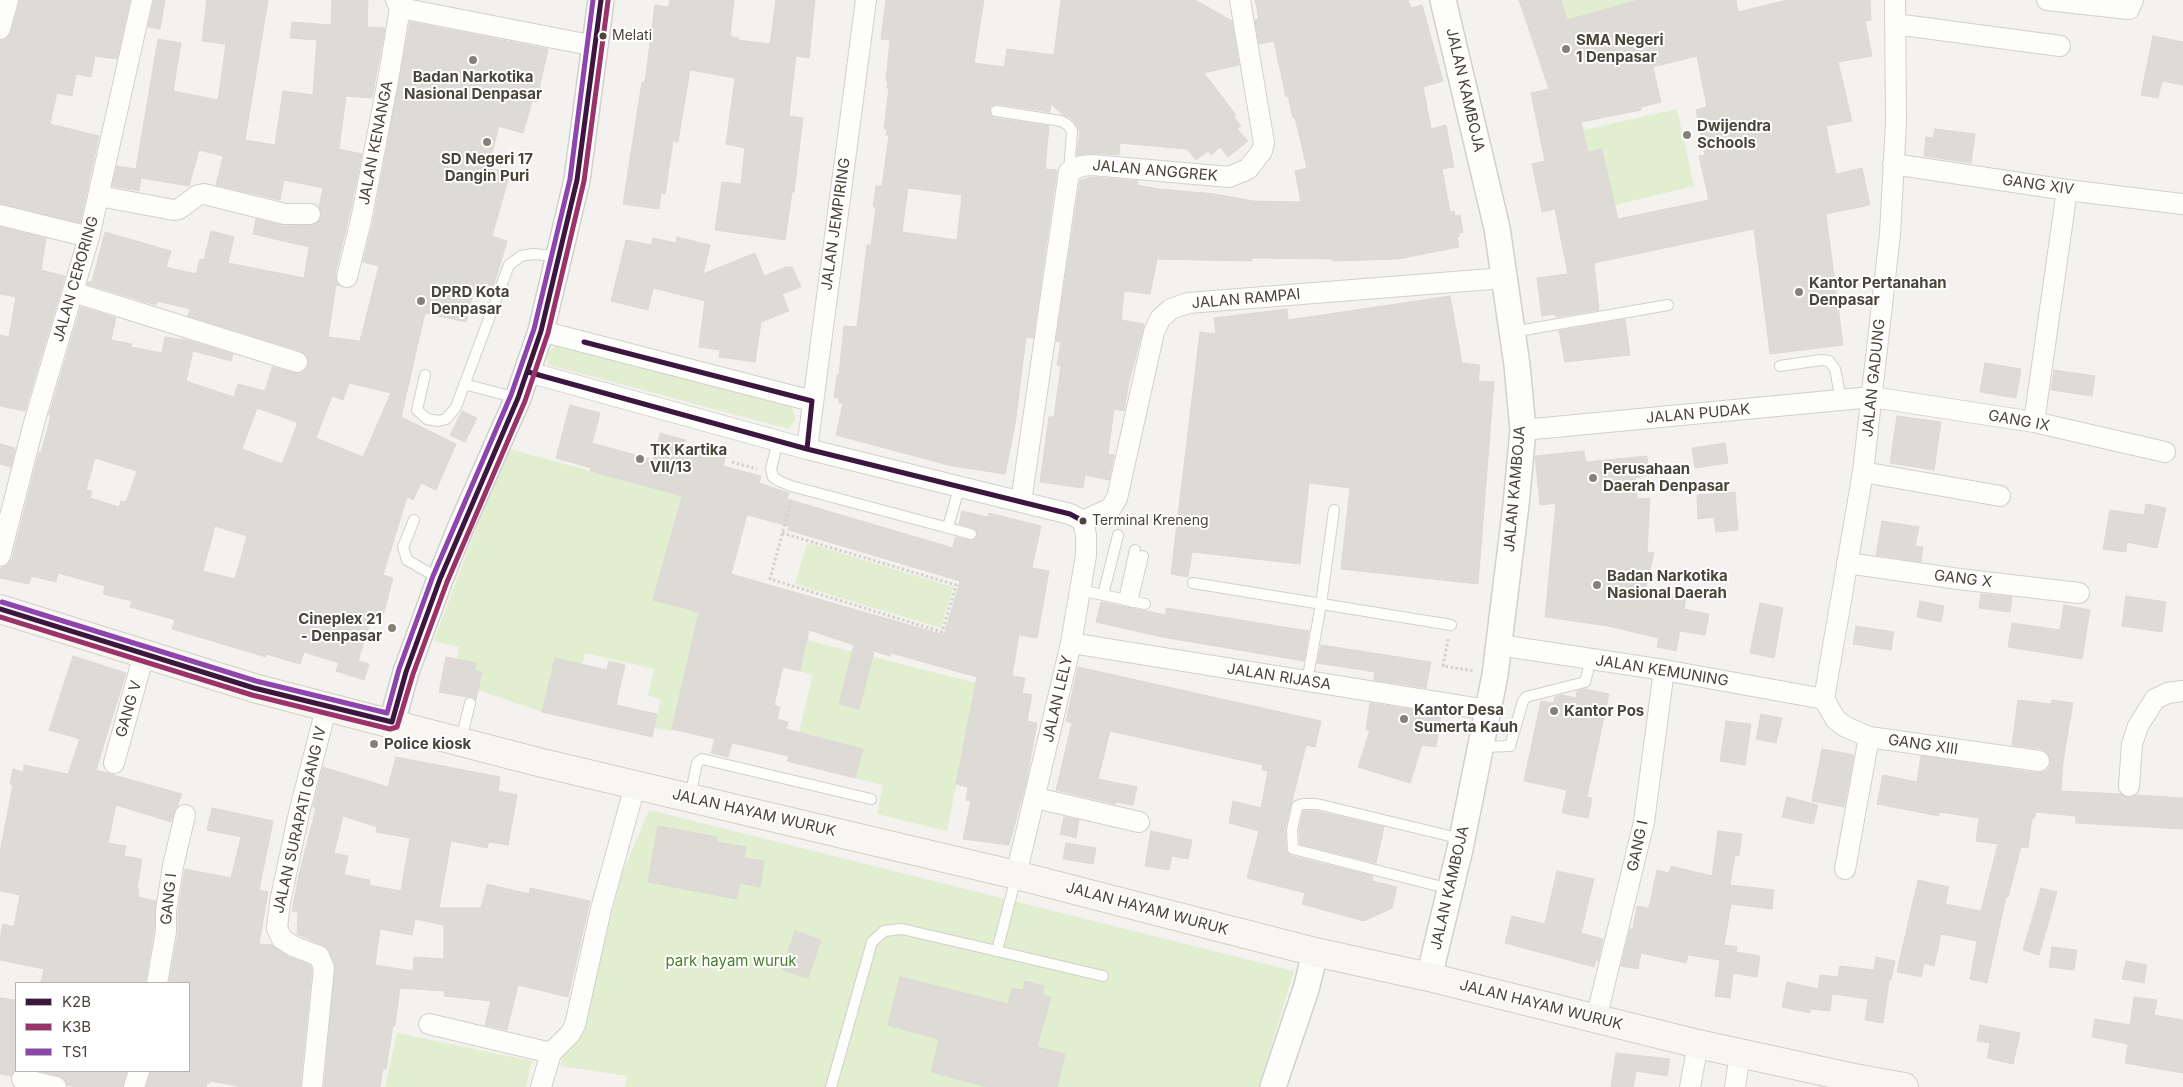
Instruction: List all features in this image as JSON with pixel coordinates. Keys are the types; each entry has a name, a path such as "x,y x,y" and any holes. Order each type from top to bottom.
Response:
{"main road":[{"name":"JALAN HAYAM WURUK","path":"0,609 254,688 327,705 635,786 1016,875 1315,952 1429,977 1740,1053 1848,1082 1904,1087"}],"street":[{"path":"0,29 8,0"},
{"name":"JALAN CERORING","path":"0,556 34,424 89,237 142,0"},
{"path":"392,722 406,672 440,579 518,398 541,331 577,180 601,0"},
{"name":"JALAN JEMPIRING","path":"807,449 866,0"},
{"name":"JALAN ANGGREK","path":"1069,172 1081,166 1092,164 1229,177 1248,169 1262,151 1264,143 1240,0"},
{"name":"JALAN KAMBOJA","path":"1429,977 1462,838 1499,646 1523,430 1497,228 1443,0"},
{"name":"JALAN GADUNG","path":"1824,699 1863,472 1890,234 1896,122 1895,0"},
{"path":"2047,0 2128,9 2132,0"},
{"name":"JALAN KENANGA","path":"347,277 362,220 398,4 595,46"},
{"path":"1895,24 2060,46"},
{"name":"GANG XIV","path":"1893,164 2067,190 2183,204"},
{"path":"1021,502 1069,172"},
{"path":"2034,422 2067,190"},
{"path":"99,196 174,210 179,209 198,195 204,194 284,214 310,214"},
{"path":"0,215 89,237"},
{"name":"JALAN RAMPAI","path":"1083,521 1111,508 1117,498 1154,332 1160,319 1171,310 1188,304 1504,278"},
{"path":"73,292 297,362"},
{"path":"541,331 812,401"},
{"path":"528,372 807,449 1070,514 1083,521"},
{"name":"JALAN PUDAK","path":"1523,430 1872,397"},
{"name":"GANG IX","path":"1872,397 2034,422 2165,452"},
{"path":"1863,472 2000,496"},
{"name":"JALAN LELY","path":"1016,875 1036,798 1071,643 1086,555 1086,535 1083,521"},
{"name":"GANG X","path":"1847,563 2079,594"},
{"name":"JALAN RIJASA","path":"1071,643 1488,710"},
{"name":"JALAN KEMUNING","path":"1499,646 1664,670 1824,699"},
{"name":"GANG V","path":"114,763 144,654"},
{"name":"GANG I","path":"1596,1019 1644,822 1664,670"},
{"path":"2129,786 2132,744 2138,726 2155,699 2168,693 2183,690"},
{"name":"GANG XIII","path":"1824,699 1836,720 1846,727 1869,737 2039,760"},
{"name":"JALAN SURAPATI GANG IV","path":"312,1087 324,968 319,956 295,947 282,939 277,928 280,902 299,813 327,705"},
{"path":"1845,868 1869,737"},
{"path":"541,1087 550,1052 570,1034 575,1025 601,909 635,786"},
{"path":"1036,798 1139,822"},
{"name":"GANG I","path":"157,982 166,931 173,866 185,815"},
{"path":"1273,1087 1307,986 1315,952"},
{"path":"429,1024 550,1052"},
{"path":"1690,1087 1698,1044"},
{"path":"1736,1087 1740,1053"},
{"path":"134,1087 139,1072"},
{"path":"22,1079 56,1087"}],"lane":[{"path":"996,111 1061,121 1068,125 1072,130 1069,172"},
{"path":"425,375 417,410 421,416 438,422 452,414 509,265 521,256 533,254 559,256"},
{"path":"1511,332 1668,304"},
{"path":"1780,366 1821,360 1829,361 1835,369 1841,400"},
{"path":"464,384 518,398"},
{"path":"778,441 772,473 773,477 779,481 795,487 971,534"},
{"path":"948,527 959,488"},
{"path":"1307,682 1321,604 1334,510"},
{"path":"414,520 403,547 407,560 440,579"},
{"path":"1103,595 1118,535"},
{"path":"1128,601 1139,553"},
{"path":"1193,583 1450,624"},
{"path":"1080,590 1145,604"},
{"path":"1480,747 1510,746 1526,696 1585,682 1591,659"},
{"path":"460,741 470,703"},
{"path":"689,798 697,764 702,759 871,799"},
{"path":"1451,890 1292,848 1292,830 1298,806 1317,804 1462,838"},
{"path":"997,951 1016,875"},
{"path":"831,1087 872,942 884,931 902,928 1103,976"}],"path":[{"path":"732,462 772,473"},
{"path":"782,533 956,585 942,632 770,580 782,533 795,487"},
{"path":"1450,624 1443,666 1494,675"}],"green space":[{"path":"1561,0 1645,0 1594,13 1570,31"},
{"path":"1677,109 1694,186 1599,209 1612,193 1603,149 1588,152 1583,130"},
{"path":"557,344 792,407 796,419 789,429 549,365 548,353"},
{"path":"506,448 681,496 654,600 699,612 672,731 654,728 661,699 648,696 654,669 585,653 582,664 555,658 542,712 478,690 482,672 474,670 476,663 457,659 459,647 434,641"},
{"path":"807,543 953,587 941,628 795,584"},
{"path":"807,640 976,683 947,831 877,814 883,785 855,778 863,749 799,732 813,675 800,671"},
{"name":"park hayam wuruk","path":"649,810 1294,971 1259,1087 625,1087 627,1076 561,1066 563,1049 582,1029 622,874"},
{"path":"397,1033 532,1061 526,1087 385,1087"}],"building":[{"path":"20,0 130,0 117,59 95,56 91,77 76,74 72,96 57,93 50,124 99,136 80,223 0,203 0,41 8,38 11,33"},
{"path":"154,0 165,0 160,29 148,27"},
{"path":"207,0 268,0 245,140 275,145 283,91 313,95 317,40 290,38 292,22 331,25 332,0 368,0 367,27 385,28 372,98 346,96 339,149 362,154 335,274 339,286 336,285 328,337 360,341 379,266 363,262 373,222 410,22 548,49 536,102 532,101 523,133 499,126 488,168 510,173 492,236 507,241 493,288 476,283 466,322 425,313 401,417 456,444 436,490 421,483 413,500 407,497 383,575 393,578 382,619 372,616 358,661 369,664 364,680 336,671 339,663 304,652 300,664 266,654 266,657 172,629 175,620 130,607 132,601 103,594 105,586 58,573 56,582 31,576 29,584 0,578 1,568 8,565 12,559 39,452 41,453 51,416 49,415 81,307 116,318 111,340 132,344 131,347 162,353 165,337 183,339 233,354 231,361 193,351 186,381 234,397 238,384 265,391 272,367 299,374 305,371 308,366 308,359 301,351 188,316 190,309 157,301 156,305 87,284 92,282 105,232 171,251 166,267 196,274 200,259 204,260 211,231 234,237 228,263 304,278 309,247 253,234 256,219 285,226 315,225 320,220 322,214 319,207 323,188 284,180 280,200 216,185 223,156 199,150 189,186 141,178 139,191 112,186 117,166 136,169 158,39 181,43 173,91 218,100 226,44 202,41","holes":["349,383 391,393 363,457 316,438 332,396 343,400","257,408 296,422 297,425 282,464 242,449","95,458 137,471 126,502 121,501 119,507 90,498 92,491 86,490","215,526 247,536 235,579 203,571"]},
{"path":"670,0 734,0 730,36 738,38 738,40 770,44 776,0 815,0 809,58 796,56 789,116 803,118 794,192 792,192 785,240 715,230 722,182 741,184 745,148 726,144 735,78 690,70 678,142 673,141 665,194 661,193 659,209 623,204 642,82 645,82 655,5 668,7"},
{"path":"886,0 984,0 974,63 1004,67 1007,49 1054,55 1061,0 1195,0 1232,21 1239,65 1204,73 1236,115 1234,117 1241,126 1237,129 1248,141 1228,157 1220,147 1211,155 1208,151 1196,160 1187,149 1120,143 1119,155 1093,153 1077,155 1080,131 1072,119 1062,114 1051,104 1050,112 997,104 990,107 990,114 994,118 1049,126 1045,169 1057,170 1033,338 1026,337 1015,425 1005,474 952,466 836,435 843,403 839,403 839,398 834,397 837,375 839,375 844,326 857,327 867,245 871,245 876,207 873,207 876,186 882,186 889,135 886,135 887,129 884,129 889,88 887,88 888,81 886,81 890,40 881,39","holes":["908,188 962,195 957,240 902,232"]},
{"path":"1255,0 1408,0 1411,8 1422,5 1443,81 1423,87 1431,129 1446,125 1454,167 1442,169 1450,212 1454,211 1455,216 1460,215 1463,232 1459,233 1457,237 1459,247 1398,259 1333,261 1333,259 1252,258 1252,261 1157,259 1150,294 1124,291 1121,320 1144,324 1129,382 1124,411 1114,409 1108,454 1114,455 1109,480 1085,475 1083,488 1040,482 1049,417 1054,417 1061,366 1057,365 1061,342 1056,341 1080,180 1092,177 1138,181 1137,185 1159,189 1215,194 1253,201 1301,202 1295,171 1307,168 1295,118 1293,118 1288,96 1286,97 1274,41 1259,44 1255,20 1259,19"},
{"name":"Dwijendra Schools","path":"1519,0 1561,0 1567,20 1639,0 1736,0 1738,12 1787,0 1870,0 1871,20 1865,21 1872,56 1838,62 1852,121 1826,126 1836,174 1862,168 1870,205 1826,214 1843,345 1770,354 1754,229 1594,263 1599,310 1556,317 1555,314 1542,316 1537,278 1568,274 1555,209 1542,212 1532,164 1545,161 1531,93 1549,89","holes":["1697,56 1707,107 1696,110 1705,155 1699,156 1709,200 1618,219 1602,149 1588,152 1581,122 1641,110 1641,107 1661,102 1653,67"]},
{"path":"2153,36 2183,42 2183,85 2162,81 2158,98 2141,95"},
{"path":"1935,129 1975,134 1971,163 1924,156 1926,137 1933,138"},
{"path":"0,227 46,238 41,270 65,276 25,411 0,406 0,335 9,337 16,297 0,294"},
{"path":"677,237 710,245 703,274 755,253 764,276 786,267 792,267 801,287 782,294 789,311 761,322 755,362 719,357 720,350 699,347 705,301 653,288 648,310 611,301 626,240 651,245 653,238 676,243"},
{"path":"1450,296 1462,363 1480,365 1478,381 1494,382 1478,584 1341,569 1350,488 1309,483 1300,564 1192,552 1188,577 1171,574 1200,332 1216,334 1214,318 1287,309 1288,320"},
{"path":"1625,319 1630,355 1565,362 1559,331"},
{"path":"1985,363 2021,369 2016,398 1980,392"},
{"path":"2054,370 2095,376 2092,396 2051,390"},
{"path":"570,405 600,413 592,443 653,460 660,433 686,440 685,444 726,455 723,466 761,476 759,483 789,493 787,499 953,548 955,537 972,541 978,535 975,529 959,524 962,511 988,517 989,513 1041,526 1032,568 1049,571 1037,638 1019,635 1012,676 1025,678 1022,693 1032,695 1027,721 1037,723 1026,783 1009,845 963,839 971,801 966,800 968,787 956,784 977,677 891,653 890,656 874,651 859,709 839,704 854,645 809,630 800,671 783,667 774,705 780,707 777,719 788,722 786,729 863,749 855,778 787,761 789,756 732,743 728,757 711,753 715,739 672,729 699,612 653,600 682,496 590,471 591,468 556,458","holes":["747,515 789,526 788,530 960,581 944,635 731,574"]},
{"path":"462,411 477,418 465,442 450,435"},
{"path":"1897,416 1941,422 1934,470 1890,463"},
{"path":"1725,443 1728,463 1695,468 1692,448"},
{"path":"0,444 15,448 11,467 0,464"},
{"path":"1584,451 1586,462 1647,456 1649,475 1635,478 1637,499 1650,498 1647,552 1654,553 1645,591 1686,599 1684,609 1709,614 1705,635 1680,631 1676,651 1657,647 1659,638 1608,626 1545,617 1556,503 1540,505 1535,456"},
{"path":"1735,492 1738,530 1716,532 1714,517 1698,519 1697,495"},
{"path":"2146,504 2166,508 2157,548 2127,542 2126,552 2103,549 2110,510 2144,515"},
{"path":"1882,521 1919,527 1915,546 1923,547 1921,562 1876,555"},
{"path":"1981,594 2012,597 2010,612 1979,608"},
{"path":"2126,596 2166,602 2162,632 2122,626"},
{"path":"1920,601 1944,606 1941,622 1917,617"},
{"path":"1101,602 1166,615 1166,608 1309,631 1304,661 1162,637 1096,622"},
{"path":"1760,603 1783,608 1774,658 1750,653"},
{"path":"2064,605 2090,610 2082,659 2008,647 2012,623 2060,630"},
{"path":"1856,626 1894,632 1891,650 1853,644"},
{"path":"1321,645 1431,662 1426,688 1374,680 1375,672 1317,663"},
{"path":"73,656 126,673 96,770 182,794 171,822 116,805 108,843 126,846 124,856 142,859 137,889 139,889 138,897 156,901 154,930 145,982 41,982 44,969 0,960 0,939 3,924 14,927 20,895 0,891 0,852 13,785 10,784 13,769 23,772 24,765 68,774 80,739 49,730"},
{"path":"446,657 476,663 474,670 482,672 476,700 471,696 466,697 439,692"},
{"path":"555,658 607,670 609,661 625,665 616,705 657,714 652,737 542,712"},
{"path":"1078,667 1321,721 1315,747 1306,745 1285,829 1286,850 1291,856 1373,876 1372,881 1397,887 1392,908 1364,921 1302,904 1305,893 1247,878 1259,831 1229,823 1233,801 1261,808 1268,771 1262,770 1263,765 1110,731 1098,779 1137,787 1133,805 1116,802 1115,804 1056,790 1072,723 1066,721"},
{"path":"1585,689 1609,694 1587,797 1592,798 1588,818 1562,813 1567,790 1524,781 1541,701 1554,703 1555,697 1562,695 1576,698 1577,691"},
{"path":"2018,700 2051,704 2052,700 2073,703 2063,761 2061,791 2121,794 2129,798 2136,795 2183,798 2183,829 2076,823 2076,816 2036,812 2034,819 2032,818 2028,848 2021,847 2008,897 2006,897 1987,983 1970,979 1977,941 1941,934 1934,966 1924,963 1921,977 1897,972 1918,880 1949,887 1945,904 1981,911 1998,844 1976,841 1979,818 1939,812 1939,816 1877,804 1883,775 1917,782 1921,756 2037,773 2044,772 2049,768 2051,762 2047,752 2041,749 2012,745"},
{"path":"1370,703 1441,714 1436,747 1422,745 1410,783 1358,767 1370,730 1366,730"},
{"path":"1761,714 1782,718 1776,743 1756,739"},
{"path":"1726,721 1751,724 1745,765 1720,761"},
{"path":"1822,749 1854,755 1844,807 1812,801"},
{"path":"396,757 500,777 498,791 517,795 508,845 489,842 487,848 451,841 439,908 481,908 487,884 529,894 530,888 590,901 568,997 518,985 507,1030 485,1025 491,1001 444,996 445,991 400,988 395,1026 393,1026 386,1069 383,1068 380,1087 324,1087 335,964 327,947 297,934 298,912 292,911 316,808 313,807 323,767 388,787","holes":["343,816 377,827 376,832 410,838 401,891 369,885 370,880 344,875 348,856 334,853","415,919 444,925 444,959 414,957 413,971 375,965 380,929 412,935"]},
{"path":"1787,797 1818,805 1813,824 1782,817"},
{"path":"212,808 273,821 259,890 268,892 259,944 272,945 289,957 310,965 312,970 300,1087 243,1087 210,1081 206,1087 146,1087 151,1072 190,1072 190,982 169,982 178,933 178,912 185,869 231,878 241,837 207,830"},
{"path":"1303,811 1316,811 1384,827 1376,863 1300,844 1299,831"},
{"path":"1064,817 1079,820 1076,838 1060,834"},
{"path":"658,826 717,837 717,842 746,847 744,858 764,861 760,887 740,883 737,899 648,882"},
{"path":"1151,831 1192,840 1188,859 1172,856 1169,870 1145,866"},
{"path":"1718,831 1742,834 1739,856 1735,855 1730,885 1774,890 1772,909 1731,904 1724,945 1737,947 1736,952 1760,956 1757,977 1733,973 1730,998 1715,996 1720,960 1688,955 1686,963 1641,953 1638,969 1621,966 1630,929 1633,929 1637,906 1649,908 1657,870 1669,873 1671,866 1712,876"},
{"path":"1066,843 1096,848 1093,864 1063,859"},
{"path":"1557,871 1594,879 1581,933 1603,939 1598,961 1596,960 1594,967 1505,943 1512,916 1545,924"},
{"path":"2041,888 2057,892 2039,955 2023,950"},
{"path":"795,931 821,940 808,978 782,970"},
{"path":"2052,947 2077,950 2074,970 2049,967"},
{"path":"1876,957 1895,961 1891,980 1889,980 1883,1023 1865,1020 1868,999 1832,994 1830,1011 1810,1009 1810,1013 1782,1007 1787,982 1818,989 1820,975 1838,977 1840,966 1874,970"},
{"path":"2126,961 2147,965 2144,983 2122,979"},
{"path":"900,977 1008,1004 1012,988 1023,990 1025,981 1044,986 1042,995 1051,997 1037,1047 1065,1054 1057,1087 989,1087 931,1072 939,1039 888,1025"},
{"path":"2134,997 2157,1000 2154,1015 2183,1020 2183,1073 2125,1063 2128,1044 2092,1037 2095,1019 2130,1025"},
{"path":"0,998 15,1000 15,1070 11,1076 0,1074"},
{"path":"1980,1025 2020,1033 2013,1064 1987,1058 1990,1043 1977,1041"},
{"path":"1616,1053 1670,1059 1667,1076 1636,1071 1633,1087 1611,1087"},
{"path":"43,1072 127,1072 122,1087 77,1087 67,1085 64,1079"}],"transit line":[{"name":"TS1","path":"2,602 256,681 387,713 399,669 433,576 511,395 534,329 570,179 593,0"},
{"name":"K2B","path":"392,722 406,672 440,579 518,398 541,331 577,180 601,0"},
{"name":"K3B","path":"0,617 252,695 390,729 397,727 413,674 447,582 525,401 548,333 584,181 608,1"},
{"name":"K2B","path":"584,342 812,401 807,449"},
{"name":"K2B","path":"528,372 807,449 1070,514 1083,521"},
{"name":"K2B","path":"0,609 254,688 392,722"}],"place":[{"name":"Melati","path":"603,36"},
{"name":"SMA Negeri 1 Denpasar","path":"1566,49"},
{"name":"Badan Narkotika Nasional Denpasar","path":"473,60"},
{"name":"Dwijendra Schools","path":"1687,135"},
{"name":"SD Negeri 17 Dangin Puri","path":"487,142"},
{"name":"Kantor Pertanahan Denpasar","path":"1799,292"},
{"name":"DPRD Kota Denpasar","path":"421,301"},
{"name":"TK Kartika VII/13","path":"640,459"},
{"name":"Perusahaan Daerah Denpasar","path":"1593,478"},
{"name":"Terminal Kreneng","path":"1083,521"},
{"name":"Badan Narkotika Nasional Daerah","path":"1597,585"},
{"name":"Cineplex 21 - Denpasar","path":"392,628"},
{"name":"Kantor Pos","path":"1554,711"},
{"name":"Kantor Desa Sumerta Kauh","path":"1404,719"},
{"name":"Police kiosk","path":"374,744"}]}
